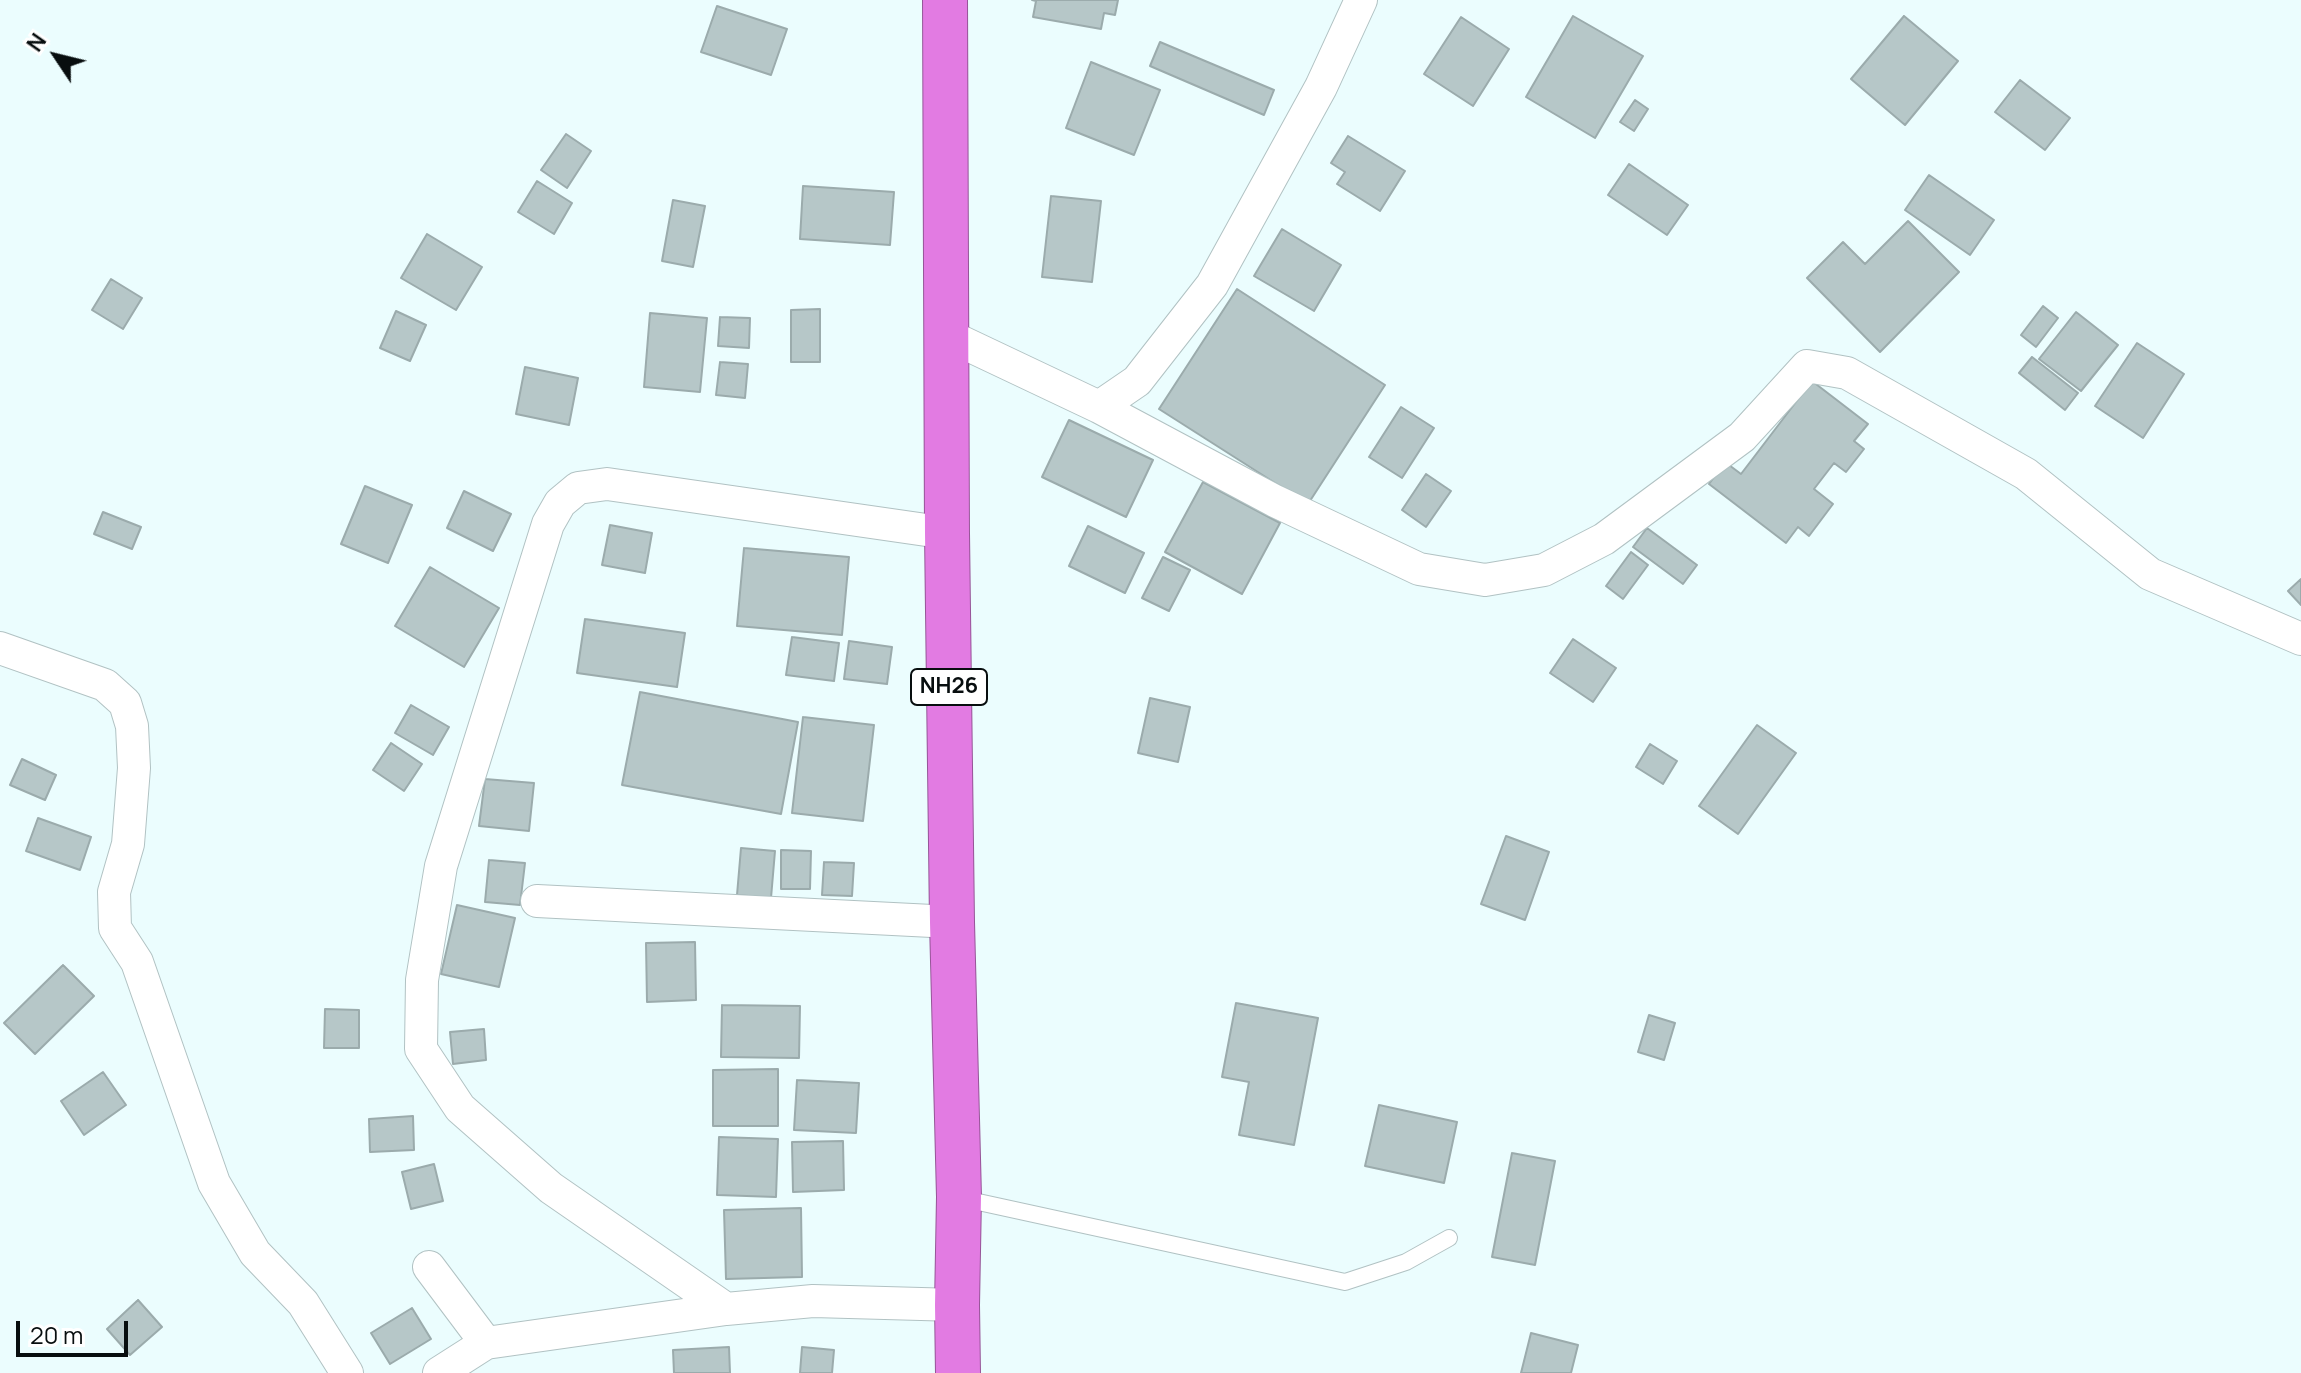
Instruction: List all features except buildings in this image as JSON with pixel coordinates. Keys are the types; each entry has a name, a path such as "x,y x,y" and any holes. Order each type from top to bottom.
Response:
{"highway":[{"name":"NH26","path":"945,0 947,533 959,1197 958,1373"}],"street":[{"path":"1099,407 1137,381 1212,285 1321,87 1361,0"},
{"path":"947,335 1099,407 1275,501 1419,569 1485,580 1544,570 1604,539 1742,437 1807,366 1847,373 2026,474 2150,574 2301,639"},
{"path":"726,1309 551,1188 460,1108 421,1049 422,980 441,866 548,524 560,503 578,488 607,484 947,533"},
{"path":"0,648 105,685 125,703 132,726 134,768 128,844 114,892 115,928 137,962 214,1183 255,1253 303,1303 347,1373"},
{"path":"537,901 952,922"},
{"path":"429,1267 486,1343"},
{"path":"439,1373 486,1343 726,1309 813,1301 957,1305"}],"lane":[{"path":"959,1197 1345,1282 1406,1262 1449,1238"}]}
